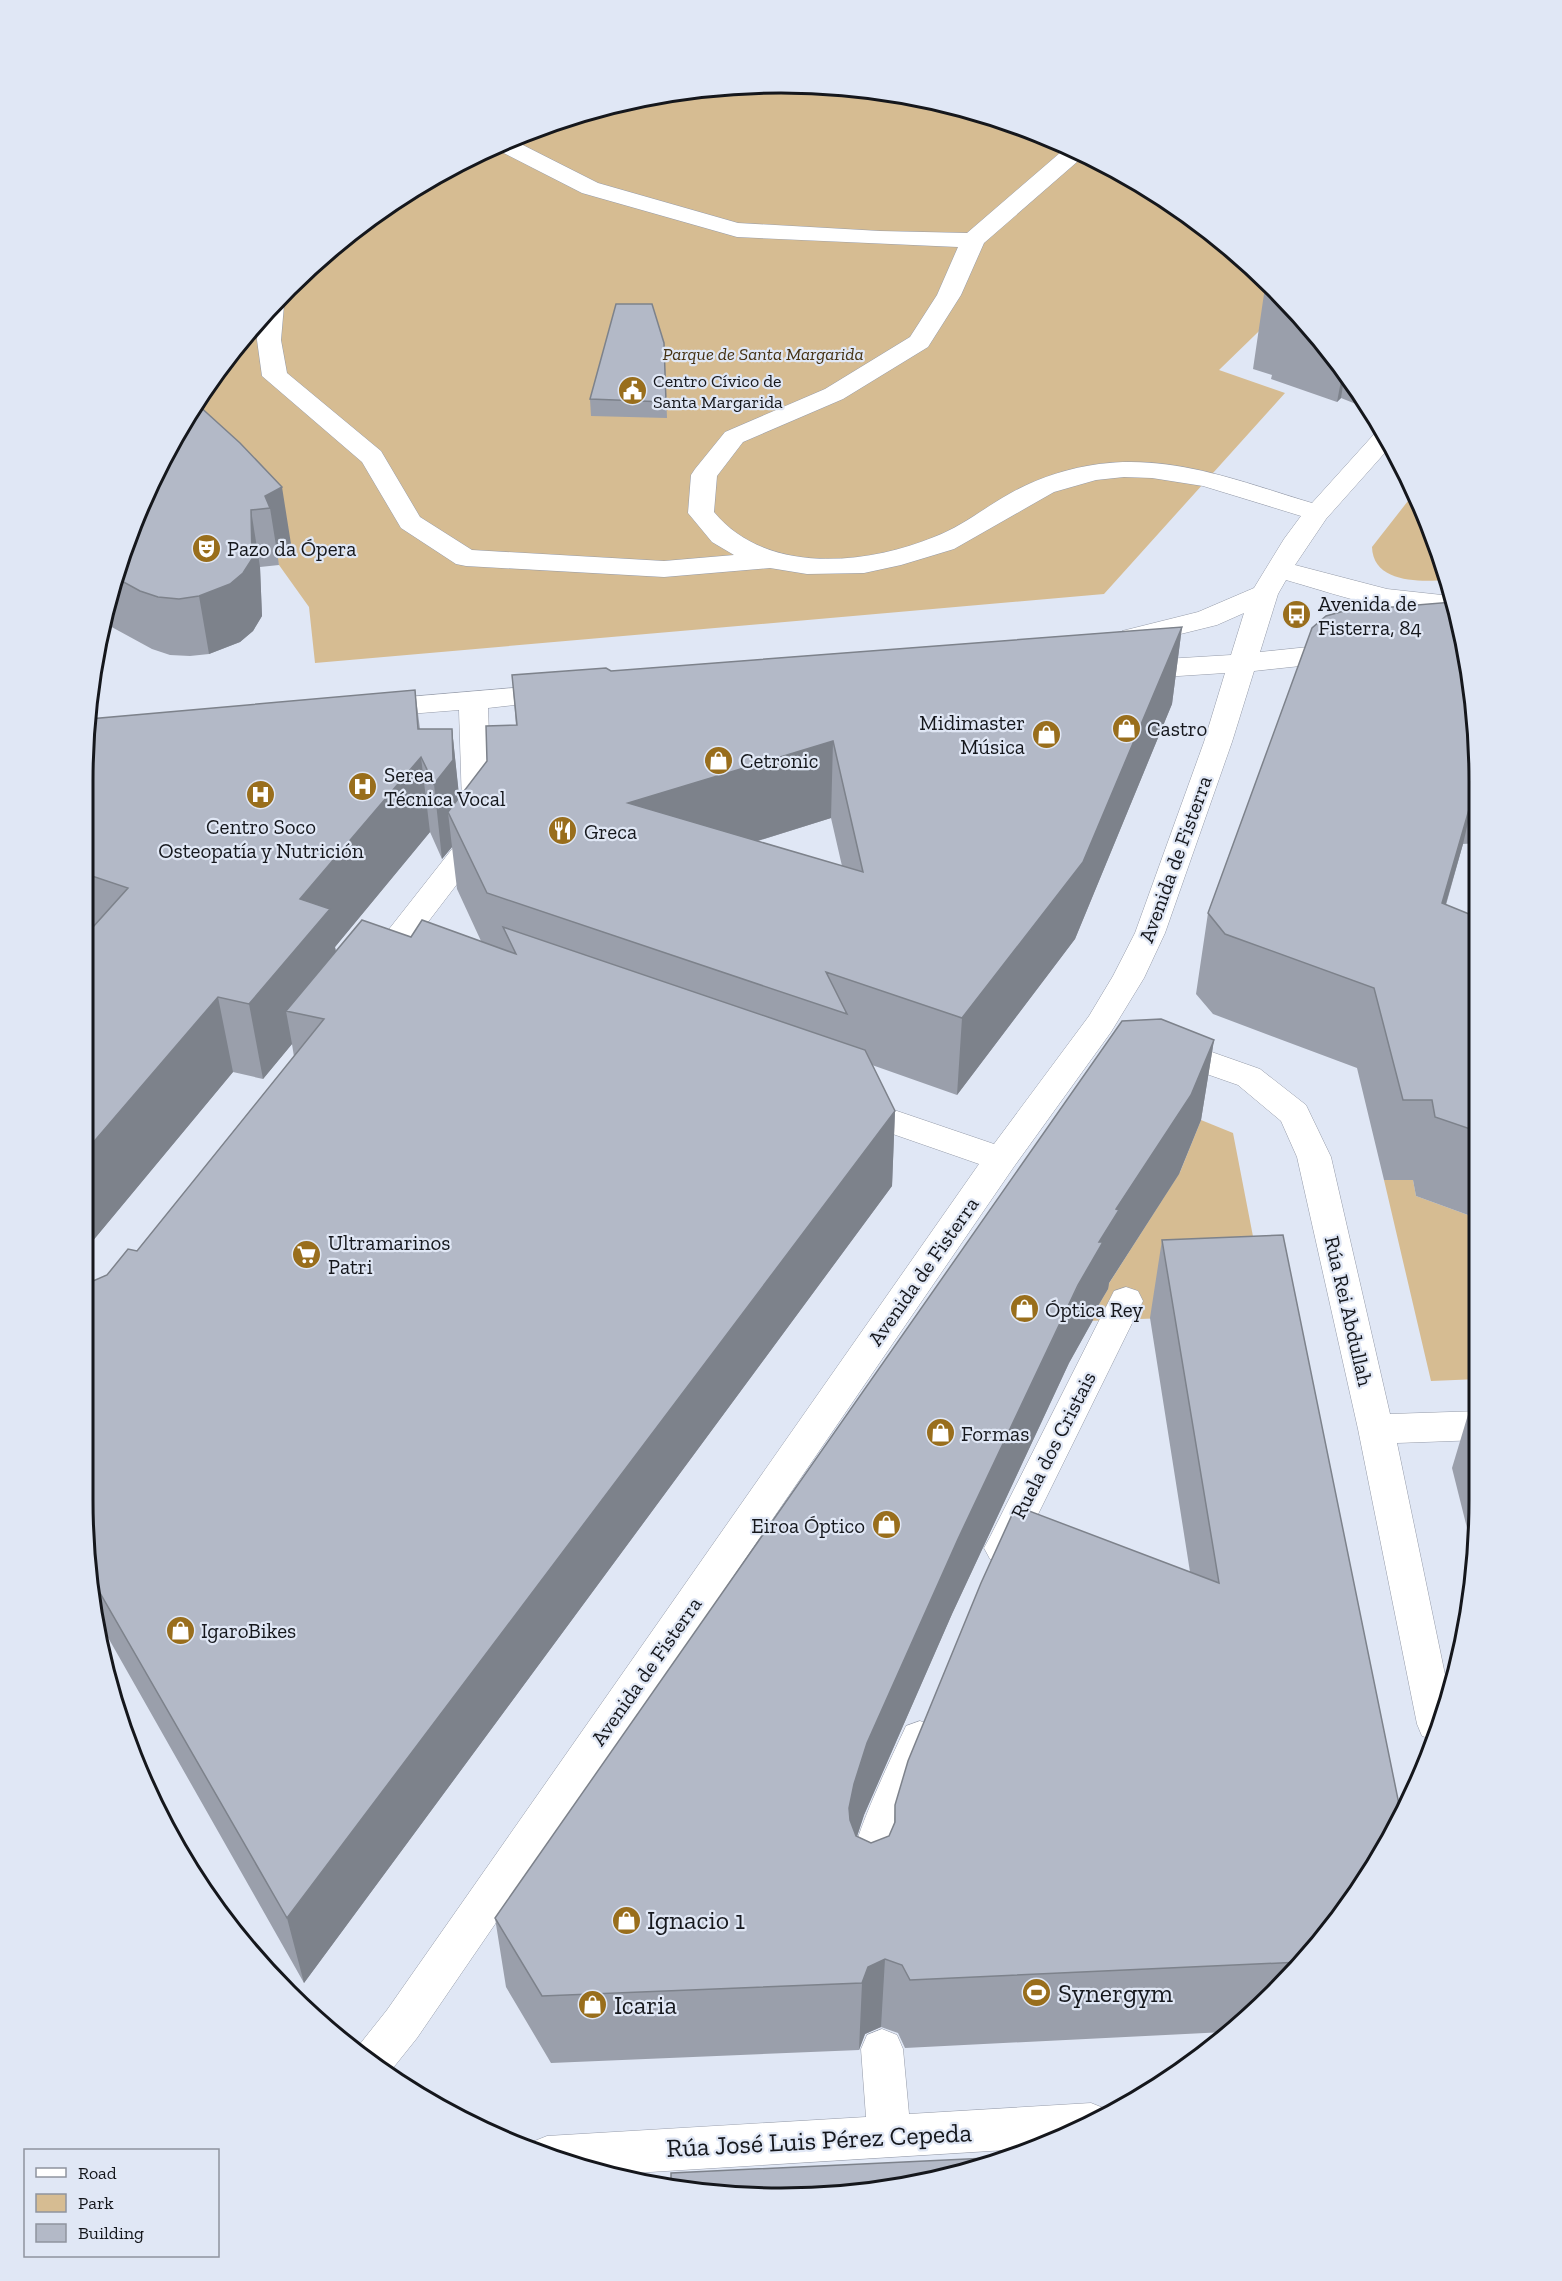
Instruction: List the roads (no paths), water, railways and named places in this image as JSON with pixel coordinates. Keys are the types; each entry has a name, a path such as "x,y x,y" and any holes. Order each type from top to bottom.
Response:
{"street":[{"path":"511,148 590,188 737,230 880,238 973,240"},
{"path":"767,561 726,541 701,513 704,475 734,437 834,394 919,342 949,295 973,240 1070,157"},
{"path":"271,320 269,340 274,376 372,457 410,522 466,558 663,569 767,561 806,566 849,566 898,558 945,542 1032,492 1096,472 1130,470 1166,471 1208,480 1317,513"},
{"name":"Avenida de Fisterra","path":"376,2056 402,2024 1001,1159 1100,1024 1128,978 1150,933 1243,663 1264,594 1278,569 1317,513 1380,443"},
{"path":"1278,569 1390,600 1446,605"},
{"path":"1112,669 1306,658 1373,636 1375,617 1360,601 1338,586"},
{"path":"1104,641 1167,630 1208,619 1264,594"},
{"path":"349,710 579,692"},
{"path":"355,993 478,837 472,700"},
{"path":"392,948 422,958"},
{"name":"Rúa Rei Abdullah","path":"1100,1024 1249,1077 1294,1114 1314,1157 1376,1429 1434,1715"},
{"path":"821,1097 1001,1159"},
{"name":"Ruela dos Cristais","path":"991,1575 1019,1512 1126,1301"},
{"path":"1376,1429 1469,1425"},
{"path":"869,1892 869,1876 881,1832 930,1712"},
{"path":"882,2049 889,2136"},
{"name":"Rúa José Luis Pérez Cepeda","path":"573,2155 1067,2125"}],"place":[{"name":"Centro Cívico de Santa Margarida","path":"632,391"},
{"name":"Pazo da Ópera","path":"206,548"},
{"name":"Avenida de Fisterra, 84","path":"1297,615"},
{"name":"Castro","path":"1126,728"},
{"name":"Midimaster Música","path":"1046,734"},
{"name":"Cetronic","path":"719,760"},
{"name":"Serea Técnica Vocal","path":"363,786"},
{"name":"Centro Soco Osteopatía y Nutrición","path":"261,795"},
{"name":"Greca","path":"563,831"},
{"name":"Ultramarinos Patri","path":"307,1254"},
{"name":"Óptica Rey","path":"1024,1309"},
{"name":"Formas","path":"940,1433"},
{"name":"Eiroa Óptico","path":"886,1525"},
{"name":"IgaroBikes","path":"180,1630"},
{"name":"Ignacio 1","path":"626,1920"},
{"name":"Synergym","path":"1037,1993"},
{"name":"Icaria","path":"593,2005"}],"park label":[{"name":"Parque de Santa Margarida","path":"763,354"}]}
